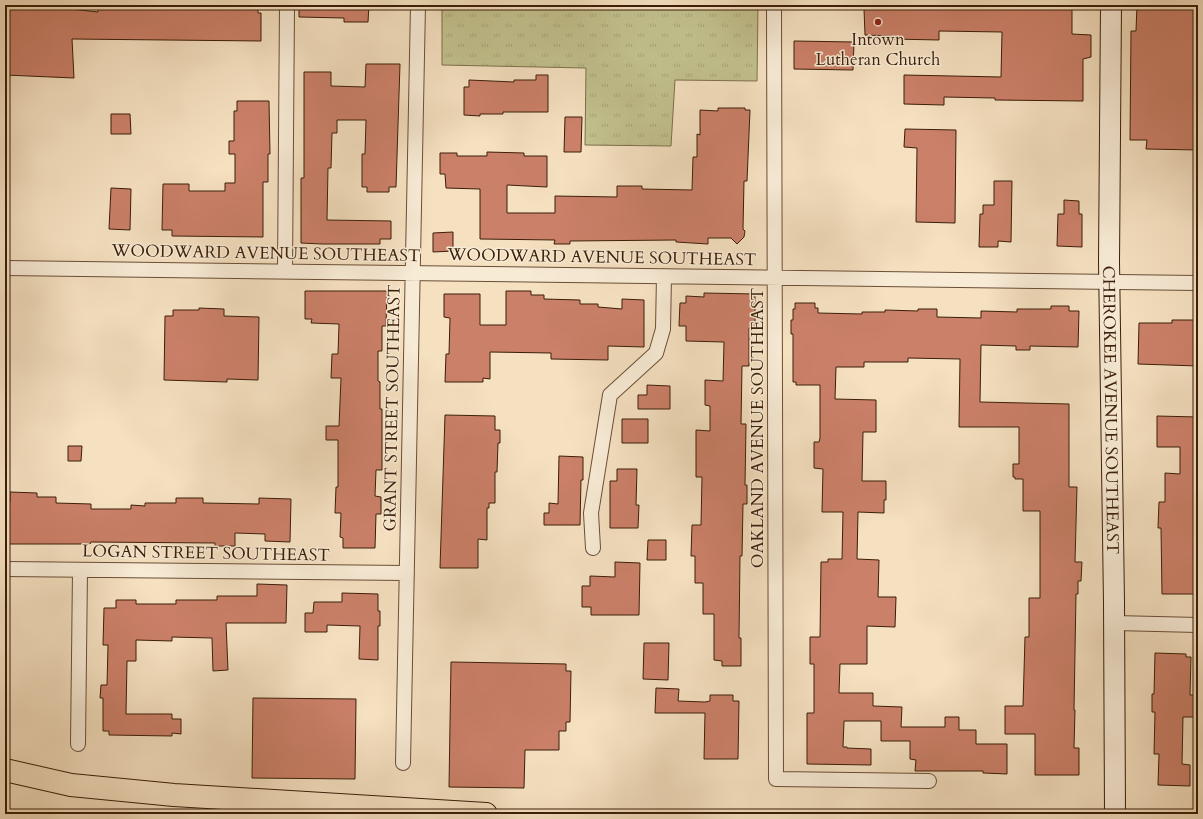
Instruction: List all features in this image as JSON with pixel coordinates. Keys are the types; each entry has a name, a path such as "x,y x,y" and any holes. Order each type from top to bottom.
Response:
{"highway":[{"path":"5,770 71,785 174,796 486,814"}],"street":[{"path":"285,271 287,5"},
{"name":"GRANT STREET SOUTHEAST","path":"403,764 418,5"},
{"name":"OAKLAND AVENUE SOUTHEAST","path":"774,5 776,779 929,781"},
{"name":"CHEROKEE AVENUE SOUTHEAST","path":"1111,5 1110,282 1116,814"},
{"name":"WOODWARD AVENUE SOUTHEAST","path":"5,268 1198,283"},
{"path":"593,548 591,513 610,395 656,353 663,329 664,276"},
{"name":"LOGAN STREET SOUTHEAST","path":"5,569 407,573"},
{"path":"78,744 80,570"},
{"path":"1115,623 1198,625"}],"green space":[{"path":"442,5 758,5 757,81 675,80 671,146 585,145 586,68 442,65"}],"building":[{"path":"5,5 71,5 71,9 98,12 98,5 258,5 258,13 261,13 261,41 72,39 74,78 5,75"},
{"path":"299,5 369,5 368,22 344,22 344,18 299,17"},
{"path":"893,5 1072,5 1072,34 1091,35 1091,57 1083,59 1083,101 995,100 995,98 944,97 944,105 904,104 904,75 1001,77 1002,32 939,31 939,40 892,39 892,36 865,35 864,9 893,8"},
{"path":"1137,5 1198,5 1198,150 1146,149 1147,140 1130,140 1131,31 1136,31"},
{"path":"794,41 854,42 853,70 794,69"},
{"path":"366,64 400,64 396,187 389,187 389,192 367,192 367,187 362,187 362,154 365,154 366,120 337,120 337,133 332,133 331,168 328,168 327,220 391,221 391,239 380,239 380,244 301,243 301,178 304,178 304,72 331,72 331,86 365,87"},
{"path":"536,75 548,75 548,112 503,112 503,114 480,114 480,116 464,115 464,87 469,87 469,80 514,82 514,80 536,80"},
{"path":"237,101 269,101 270,154 268,154 268,182 263,182 263,237 172,236 172,230 162,230 163,184 189,184 189,191 225,191 225,183 235,183 235,154 229,154 229,141 234,141 234,111 237,111"},
{"path":"718,108 745,108 745,110 750,110 747,181 744,181 743,229 745,231 744,237 737,244 731,238 708,238 708,244 676,242 676,240 570,241 570,244 554,244 555,240 480,239 480,189 446,188 445,174 440,174 440,153 457,153 457,156 487,156 487,152 524,153 524,156 547,156 547,187 507,185 507,213 555,213 555,196 617,197 617,186 642,186 642,189 692,190 693,157 697,157 697,134 700,135 700,110 718,111"},
{"path":"111,114 130,114 131,134 111,134"},
{"path":"565,117 582,117 581,152 564,152"},
{"path":"905,129 956,130 955,223 916,222 917,148 904,147"},
{"path":"994,181 1012,181 1011,242 998,241 998,247 979,247 980,214 983,214 983,205 994,205"},
{"path":"111,188 131,189 130,230 109,229"},
{"path":"1064,200 1079,201 1079,214 1082,214 1082,247 1057,246 1058,214 1064,214"},
{"path":"453,232 453,251 433,252 433,233"},
{"path":"305,291 387,291 386,326 382,326 382,351 378,351 378,381 380,382 380,409 382,409 382,470 376,470 375,496 381,497 381,514 376,514 375,548 343,548 343,538 340,537 341,513 335,513 336,487 338,487 338,440 326,440 326,426 339,426 341,378 331,378 332,354 338,354 339,324 311,323 312,319 305,319"},
{"path":"506,291 531,291 531,295 544,295 544,299 580,300 580,304 598,304 598,307 622,309 622,299 644,300 644,347 608,346 608,360 551,359 551,353 490,352 490,379 483,378 483,382 445,382 446,354 449,354 450,318 444,317 444,294 480,294 480,325 506,325"},
{"path":"704,293 755,294 755,328 749,328 749,366 742,366 741,424 746,424 745,485 747,485 747,504 743,504 742,556 740,556 739,638 741,638 741,666 722,666 722,661 714,660 714,614 703,614 703,583 695,583 695,556 691,556 692,525 701,525 702,477 696,477 696,430 710,431 710,406 705,405 705,380 723,381 724,342 686,341 686,326 679,326 680,303 686,303 686,296 704,297"},
{"path":"795,303 815,303 815,308 818,308 818,313 862,314 862,312 885,312 885,310 918,311 918,309 937,309 937,317 981,318 981,311 1017,312 1017,309 1051,309 1051,306 1069,306 1069,311 1079,311 1078,347 1030,346 1030,350 1016,350 1016,346 981,345 980,402 1069,404 1069,487 1077,487 1075,562 1082,562 1081,581 1078,581 1078,594 1076,594 1074,710 1074,748 1079,748 1079,775 1035,775 1035,734 1005,734 1005,706 1023,706 1025,637 1029,637 1029,598 1040,598 1040,511 1023,511 1023,479 1015,479 1015,477 1013,477 1013,464 1019,464 1019,427 959,427 960,359 908,358 908,362 864,362 864,367 836,367 835,399 876,400 876,432 863,432 862,481 886,481 886,500 884,500 884,513 858,512 857,559 879,560 878,597 896,597 895,627 867,626 867,664 840,664 839,693 873,693 873,706 902,707 901,727 945,727 945,717 959,717 959,730 976,730 976,744 1007,744 1007,774 983,773 983,771 915,771 916,760 910,759 910,741 881,741 881,721 844,721 843,747 871,749 871,765 807,764 807,713 814,713 814,664 810,664 810,637 820,637 821,562 828,562 828,559 842,559 843,512 822,512 823,469 814,468 814,442 819,442 820,438 820,385 796,385 796,382 793,382 793,334 791,334 791,320 793,320 793,309 795,309"},
{"path":"199,308 224,309 224,316 259,317 258,380 227,379 227,382 164,380 165,316 173,316 173,310 199,310"},
{"path":"1172,320 1198,320 1198,366 1138,364 1139,323 1172,323"},
{"path":"647,385 670,386 670,409 638,409 638,395 647,395"},
{"path":"445,415 495,416 495,430 500,430 497,472 495,472 495,503 489,503 489,508 487,508 487,540 478,539 478,568 440,568"},
{"path":"1157,416 1198,417 1198,594 1162,594 1161,528 1158,528 1159,502 1165,502 1165,473 1180,474 1180,447 1157,447"},
{"path":"622,419 648,419 648,443 622,443"},
{"path":"68,446 82,446 81,461 68,461"},
{"path":"559,456 583,457 580,525 544,525 544,513 549,513 549,503 558,504"},
{"path":"617,469 637,469 636,505 639,505 638,528 610,528 610,481 617,481"},
{"path":"10,492 37,493 37,497 56,497 56,503 91,504 91,509 131,509 131,505 145,506 145,503 176,503 176,498 203,498 203,503 259,504 259,498 291,499 290,542 265,541 265,534 235,533 235,546 215,546 215,543 91,542 90,544 5,544 5,502 10,502"},
{"path":"648,540 666,540 666,560 647,560"},
{"path":"615,562 640,563 639,615 591,615 591,607 582,607 582,586 590,586 590,576 615,577"},
{"path":"257,584 287,585 286,623 226,623 228,670 213,671 212,638 172,637 172,641 136,640 136,661 127,661 126,714 172,714 172,719 181,719 181,734 172,733 172,736 109,735 109,731 103,731 103,698 100,698 101,685 107,685 108,645 103,645 104,608 116,608 116,600 136,600 136,604 176,604 176,600 217,600 217,596 257,596"},
{"path":"342,593 378,594 380,626 378,626 378,660 359,659 360,626 327,625 327,632 305,632 305,613 313,613 314,602 342,602"},
{"path":"644,643 669,643 668,680 643,679"},
{"path":"1155,653 1186,654 1186,657 1191,657 1190,695 1196,695 1196,717 1183,717 1182,764 1190,765 1190,786 1158,785 1159,754 1154,754 1155,712 1152,712"},
{"path":"451,662 566,664 566,671 571,671 570,722 566,722 566,731 559,731 559,750 525,750 524,788 449,787"},
{"path":"656,688 679,689 678,701 705,702 710,701 710,695 733,695 733,701 739,701 738,759 704,759 705,713 655,713"},
{"path":"253,698 356,699 355,779 252,778"}],"place":[{"name":"Intown Lutheran Church","path":"878,22"}]}
